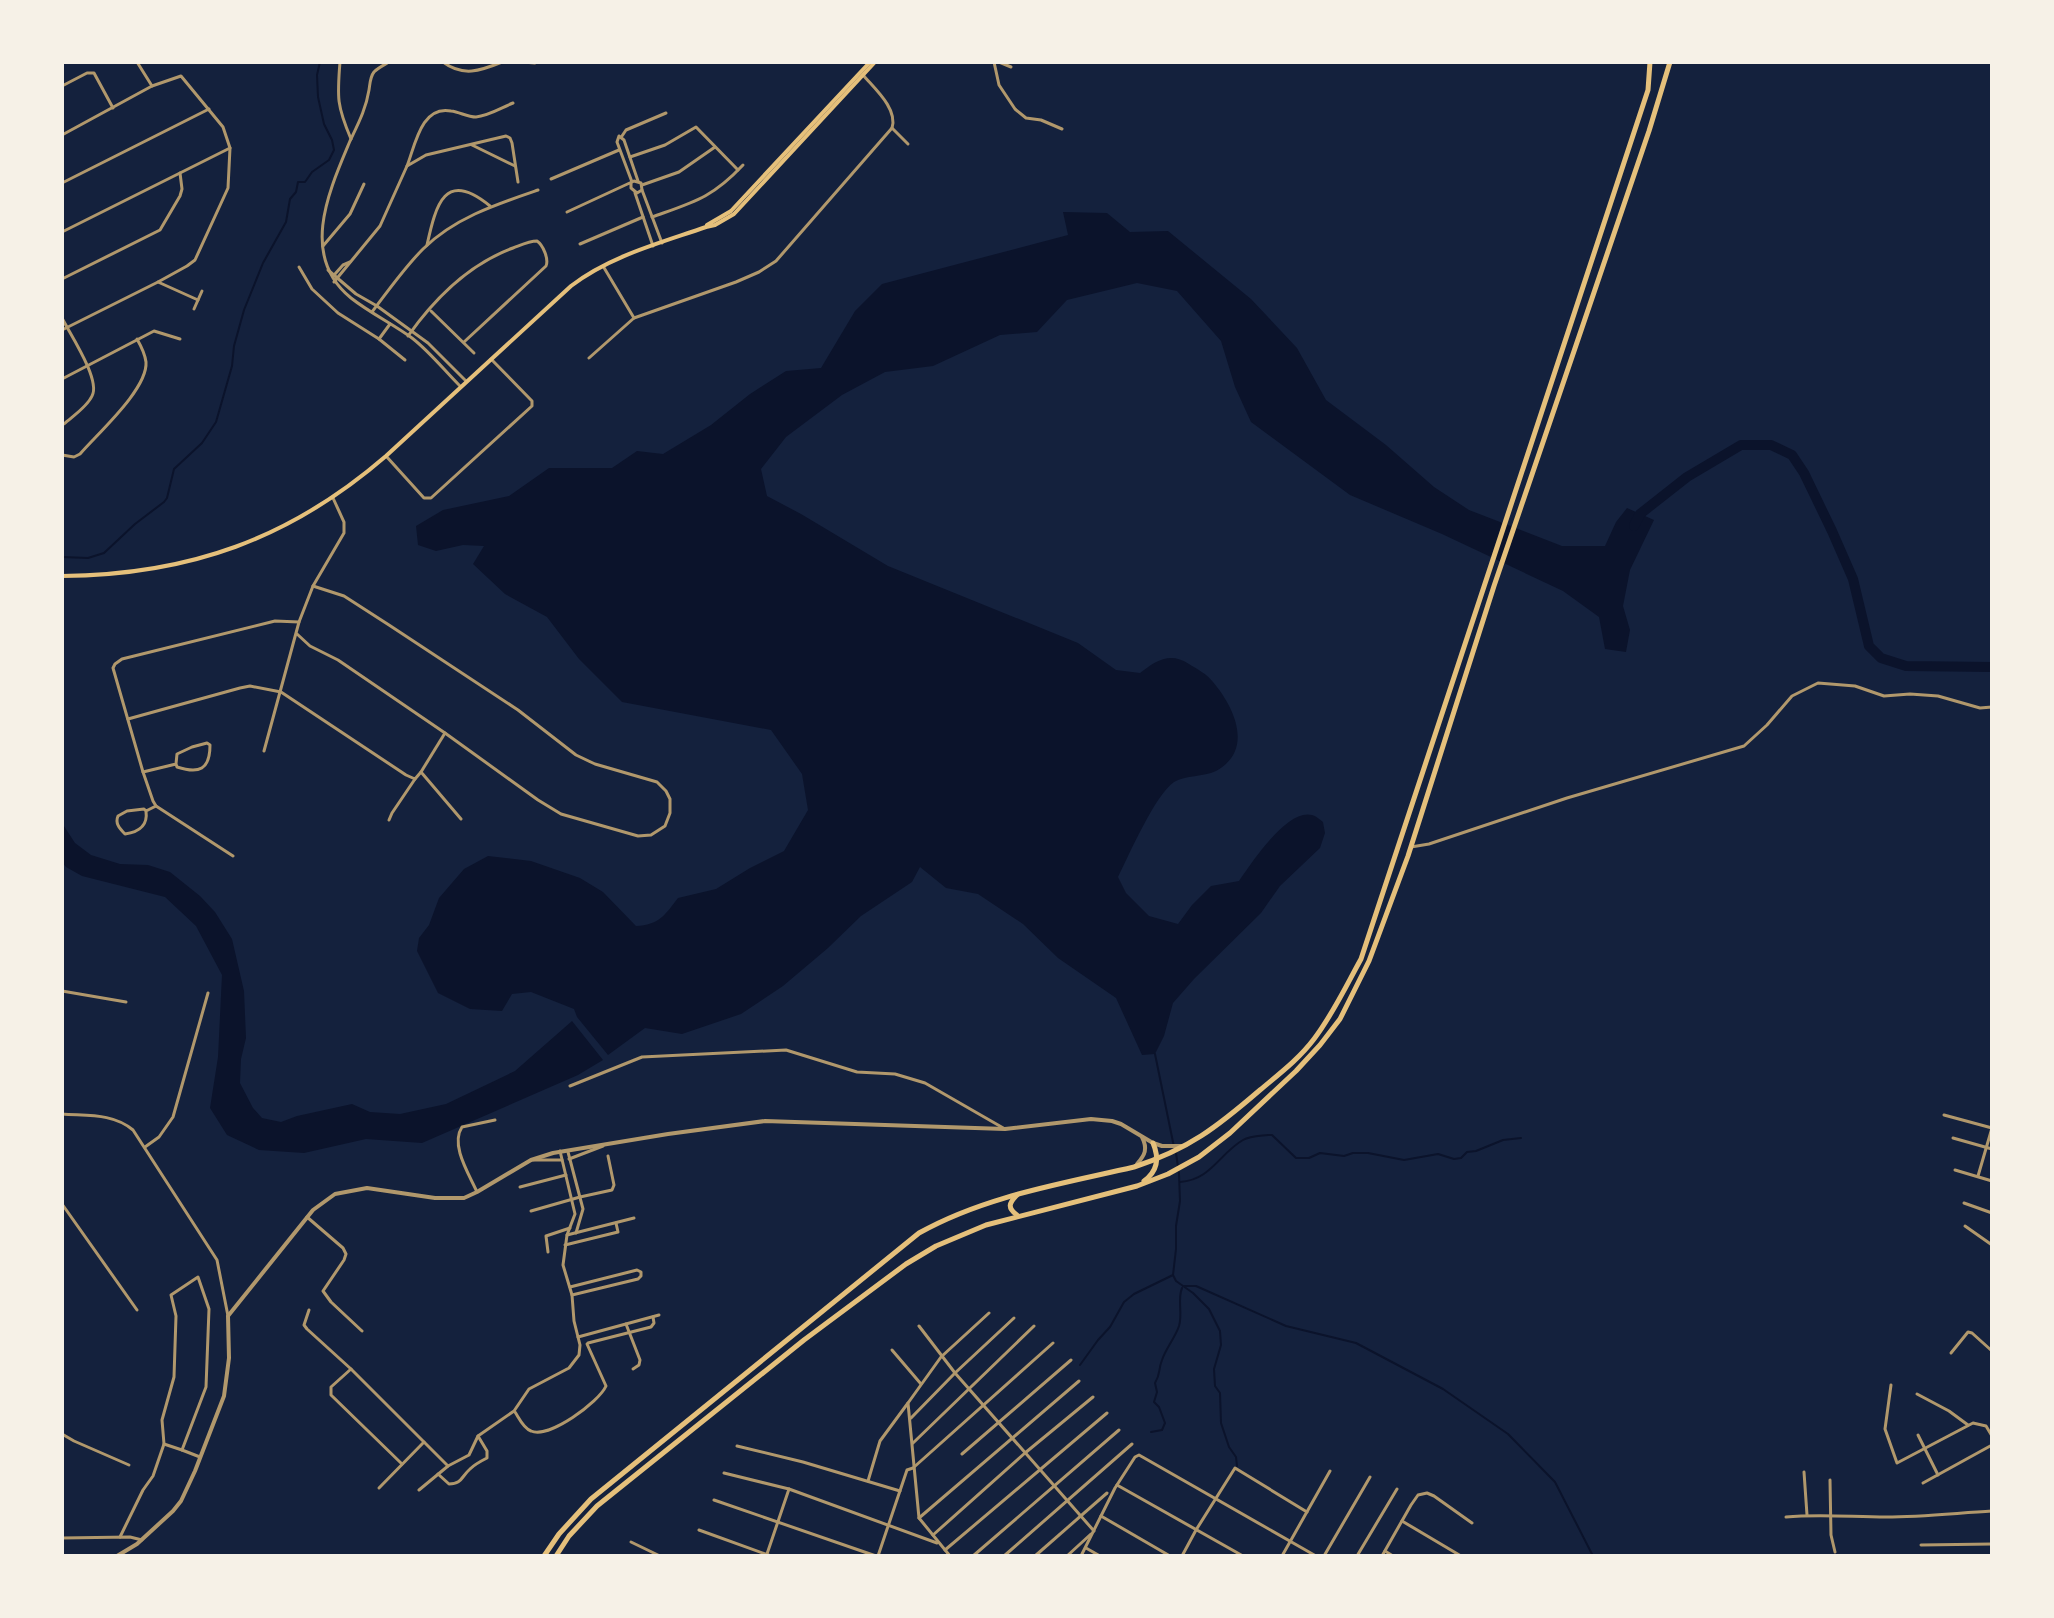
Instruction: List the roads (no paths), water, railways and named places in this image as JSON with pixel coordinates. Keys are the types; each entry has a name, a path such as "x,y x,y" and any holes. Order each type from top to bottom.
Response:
{"highway":[{"path":"544,1556 559,1534 591,1499 906,1242 964,1211 1134,1167 1189,1145 1220,1124 1291,1064 1312,1041 1331,1014 1361,959 1648,90 1650,62"},
{"path":"556,1556 569,1536 597,1506 804,1340 906,1264 970,1231 1137,1186 1199,1157 1230,1133 1296,1071 1340,1019 1369,961 1411,847 1494,586 1670,62"},
{"path":"1137,1186 1151,1176 1157,1159 1153,1143"},
{"path":"1017,1216 1009,1207 1018,1195"}],"main road":[{"path":"62,576 134,572 211,555 278,529 333,498 386,456 571,286 603,265 715,225 734,214 873,63"},
{"path":"706,227 731,211 873,63"}],"street":[{"path":"137,62 152,86"},
{"path":"340,62 338,105 351,139"},
{"path":"389,62 371,77 366,107 327,198 324,261 352,299 423,347 460,386"},
{"path":"443,62 468,72 502,62"},
{"path":"523,62 535,63"},
{"path":"1011,67 996,62 999,85 1015,109 1026,118 1041,120 1062,129"},
{"path":"62,86 87,73 94,73 113,108"},
{"path":"589,358 634,318 736,282 776,261 894,124 892,112 863,75"},
{"path":"62,135 152,86 181,76 223,127 230,148 228,188 192,264 64,328"},
{"path":"334,278 380,226 422,125 435,112 449,110 478,117 513,103"},
{"path":"62,183 209,109"},
{"path":"653,246 635,193 631,190 632,184 617,139 626,130 666,113"},
{"path":"630,157 665,145 696,127 738,170"},
{"path":"892,128 908,144"},
{"path":"407,166 426,155 449,148 506,136 512,143 518,182"},
{"path":"622,136 662,243"},
{"path":"472,145 516,166"},
{"path":"567,212 632,184 641,185 679,172 715,147"},
{"path":"62,232 230,148"},
{"path":"551,179 619,150"},
{"path":"652,217 700,200 723,185 743,165"},
{"path":"62,279 160,230 180,196 179,173"},
{"path":"323,246 350,214 364,184"},
{"path":"635,193 641,185"},
{"path":"426,246 433,216 451,192 465,190 490,206"},
{"path":"372,312 426,246 453,226 490,206 538,190"},
{"path":"580,244 643,217"},
{"path":"408,336 458,280 481,262 533,240 540,243 547,260 546,266 464,342"},
{"path":"603,265 634,318"},
{"path":"299,267 312,289 338,313 405,360"},
{"path":"334,278 412,330 466,381"},
{"path":"158,282 198,300"},
{"path":"194,309 202,291"},
{"path":"430,309 474,353"},
{"path":"62,318 64,328 87,365 94,384 93,393 64,424"},
{"path":"379,339 390,324"},
{"path":"62,379 158,331 180,339"},
{"path":"62,455 74,457 80,454 125,406 139,384 146,364 137,339"},
{"path":"386,456 424,498 431,498 532,406 532,401 491,358"},
{"path":"264,751 299,622 313,586 344,533 344,522 333,498"},
{"path":"297,634 310,646 338,660 561,814 638,836 651,835 665,826 670,813 670,799 657,782 595,764 576,755 518,710 344,596 313,586"},
{"path":"233,856 156,806 113,671 118,661 275,621 299,622"},
{"path":"1411,847 1744,746 1792,696 1818,683 1855,686 1884,696 1938,696 1980,708 1992,707"},
{"path":"128,719 250,686 281,692 415,779"},
{"path":"389,820 445,733"},
{"path":"207,743 210,745 205,767 189,771 176,764 177,754 207,743"},
{"path":"143,772 176,764"},
{"path":"421,772 461,819"},
{"path":"146,811 145,825 138,830 125,834 118,826 116,821 120,814 146,811 156,806"},
{"path":"62,991 126,1002"},
{"path":"145,1147 159,1137 173,1117 208,993"},
{"path":"570,1086 642,1057 786,1050 857,1072 895,1074 925,1083 1005,1129"},
{"path":"62,1114 108,1117 133,1130 217,1260 228,1316 226,1389 181,1501 142,1540 117,1556"},
{"path":"1944,1115 1992,1128 1989,1148 1978,1176"},
{"path":"228,1316 307,1217 329,1197 356,1189 374,1188 449,1199 464,1198 531,1160 560,1151 756,1121 1005,1129 1091,1119 1112,1121 1153,1143 1173,1147 1189,1145"},
{"path":"477,1192 459,1149 459,1131 462,1127 495,1120"},
{"path":"1134,1167 1146,1149 1141,1135"},
{"path":"1953,1138 1989,1148"},
{"path":"569,1159 611,1143"},
{"path":"567,1150 583,1209 576,1233"},
{"path":"419,1490 448,1466 469,1455 478,1436 514,1411 529,1389 574,1364 580,1350 572,1295 563,1265 567,1235 575,1214 560,1151"},
{"path":"531,1211 614,1188 608,1156"},
{"path":"531,1160 562,1160"},
{"path":"1955,1170 1992,1181"},
{"path":"520,1187 566,1175"},
{"path":"1964,1203 1992,1213"},
{"path":"62,1204 137,1310"},
{"path":"307,1217 346,1254 323,1291 362,1331"},
{"path":"567,1235 634,1218"},
{"path":"565,1245 618,1232 616,1223"},
{"path":"1965,1226 1992,1245"},
{"path":"548,1252 546,1236 570,1228"},
{"path":"570,1287 637,1270 641,1272 638,1279 572,1295"},
{"path":"120,1537 153,1476 164,1444 162,1420 174,1377 176,1316 171,1295 198,1277 209,1309 206,1387 182,1450"},
{"path":"309,1310 304,1325 307,1329 448,1466"},
{"path":"868,1482 880,1441 941,1357 989,1313"},
{"path":"578,1337 659,1315"},
{"path":"580,1345 653,1326 653,1317"},
{"path":"910,1419 1014,1318"},
{"path":"626,1324 640,1360 633,1369"},
{"path":"919,1326 941,1357 1094,1531"},
{"path":"913,1443 1034,1326"},
{"path":"1951,1353 1968,1332 1992,1351"},
{"path":"714,1500 877,1556 907,1470 913,1468 1053,1343"},
{"path":"514,1411 525,1428 538,1432 554,1427 590,1406 606,1386 587,1344"},
{"path":"892,1350 921,1384"},
{"path":"962,1454 1071,1360"},
{"path":"351,1369 331,1387 331,1395 402,1464"},
{"path":"919,1518 1079,1381"},
{"path":"1891,1385 1885,1429 1897,1463 1973,1423 1986,1426 1992,1436"},
{"path":"1917,1394 1968,1425"},
{"path":"933,1535 1093,1397"},
{"path":"908,1403 919,1518 950,1556"},
{"path":"945,1550 1107,1413"},
{"path":"973,1556 1119,1430"},
{"path":"62,1434 129,1465"},
{"path":"1918,1435 1938,1475"},
{"path":"438,1474 449,1484 456,1484 487,1458 487,1451 478,1436"},
{"path":"379,1488 424,1442"},
{"path":"164,1444 200,1457"},
{"path":"1004,1556 1132,1444"},
{"path":"737,1446 900,1491"},
{"path":"1923,1483 1992,1448 1992,1501"},
{"path":"1081,1556 1117,1485 1139,1455 1316,1556"},
{"path":"1182,1556 1235,1468 1307,1512"},
{"path":"1282,1556 1330,1471"},
{"path":"1804,1472 1807,1515"},
{"path":"724,1473 789,1489 940,1545"},
{"path":"1324,1556 1370,1477"},
{"path":"1830,1480 1831,1535 1835,1552"},
{"path":"1117,1485 1243,1556"},
{"path":"699,1530 768,1555 789,1489"},
{"path":"1357,1556 1397,1489"},
{"path":"1035,1556 1107,1493"},
{"path":"1393,1556 1383,1554 1418,1495 1427,1493 1434,1496 1472,1523"},
{"path":"1786,1517 1907,1517 1992,1511"},
{"path":"1101,1516 1170,1556"},
{"path":"1402,1521 1461,1556"},
{"path":"1067,1556 1094,1531"},
{"path":"62,1538 130,1537 142,1540"},
{"path":"631,1542 660,1556"},
{"path":"1921,1545 1992,1544"},
{"path":"1086,1548 1100,1556"}],"water":[{"path":"1063,212 1107,213 1130,232 1168,231 1251,299 1297,348 1326,400 1386,445 1434,487 1469,510 1562,546 1605,546 1616,522 1627,508 1654,520 1630,570 1623,606 1630,630 1626,652 1605,649 1599,617 1563,591 1350,495 1251,422 1235,387 1221,341 1177,291 1137,283 1067,300 1037,332 1000,335 933,366 885,372 842,395 786,437 761,469 767,496 888,566 1078,643 1116,670 1140,673 1157,661 1175,658 1211,679 1234,716 1238,740 1235,752 1216,771 1174,782 1159,799 1143,826 1118,877 1126,893 1149,916 1178,924 1211,886 1239,881 1271,839 1292,820 1302,815 1312,815 1323,822 1325,833 1320,848 1280,886 1261,913 1173,1003 1164,1036 1155,1054 1142,1055 1116,998 1058,958 1023,924 978,894 946,888 920,867 912,882 861,916 783,986 741,1014 682,1034 645,1028 608,1055 574,1009 531,992 512,994 502,1011 470,1009 438,993 417,951 419,938 429,925 439,898 464,869 488,856 531,861 580,878 603,892 636,926 644,925 661,918 678,898 716,889 784,851 808,810 802,774 771,730 622,702 579,659 547,617 505,594 473,564 484,546 463,545 436,551 418,545 416,526 443,510 509,496 549,468 612,468 637,451 663,454 711,425 786,371 821,368 855,311 882,284 1068,235"},
{"path":"62,823 75,843 91,855 120,864 148,865 170,872 215,912 232,939 244,991 246,1038 240,1083 262,1118 281,1122 352,1104 370,1112 400,1114 446,1104 515,1071 572,1021 603,1060 578,1075 422,1143 366,1139 304,1153 259,1150 227,1135 210,1108 218,1057 222,975 196,926 165,897 82,876 66,867 62,862"}],"waterway":[{"path":"62,557 88,558 104,553 164,502 174,469 202,443 216,422 244,310 263,263 286,222 290,199 296,192 298,182 305,182 312,172 329,160 334,150 318,97 320,62"},
{"path":"1634,526 1640,514 1687,477 1741,445 1771,445 1792,455 1804,473 1853,579 1869,646 1881,658 1906,666 1992,667"},
{"path":"1155,1054 1174,1147"},
{"path":"1180,1182 1200,1176 1235,1145 1255,1136 1272,1135 1296,1158 1309,1158 1320,1153 1344,1156 1368,1153 1404,1160 1438,1154 1461,1158 1467,1152 1503,1140 1521,1138"},
{"path":"1176,1153 1180,1201 1173,1275 1209,1309 1220,1331 1221,1345 1214,1369 1215,1386 1220,1393 1221,1423 1237,1466"},
{"path":"1080,1365 1110,1327 1124,1302 1173,1275"},
{"path":"1183,1286 1196,1286 1286,1326 1356,1343 1443,1389 1508,1434 1555,1482 1593,1556"},
{"path":"1151,1432 1162,1430 1165,1423 1154,1402 1157,1392 1155,1383 1179,1326 1182,1288"}]}
